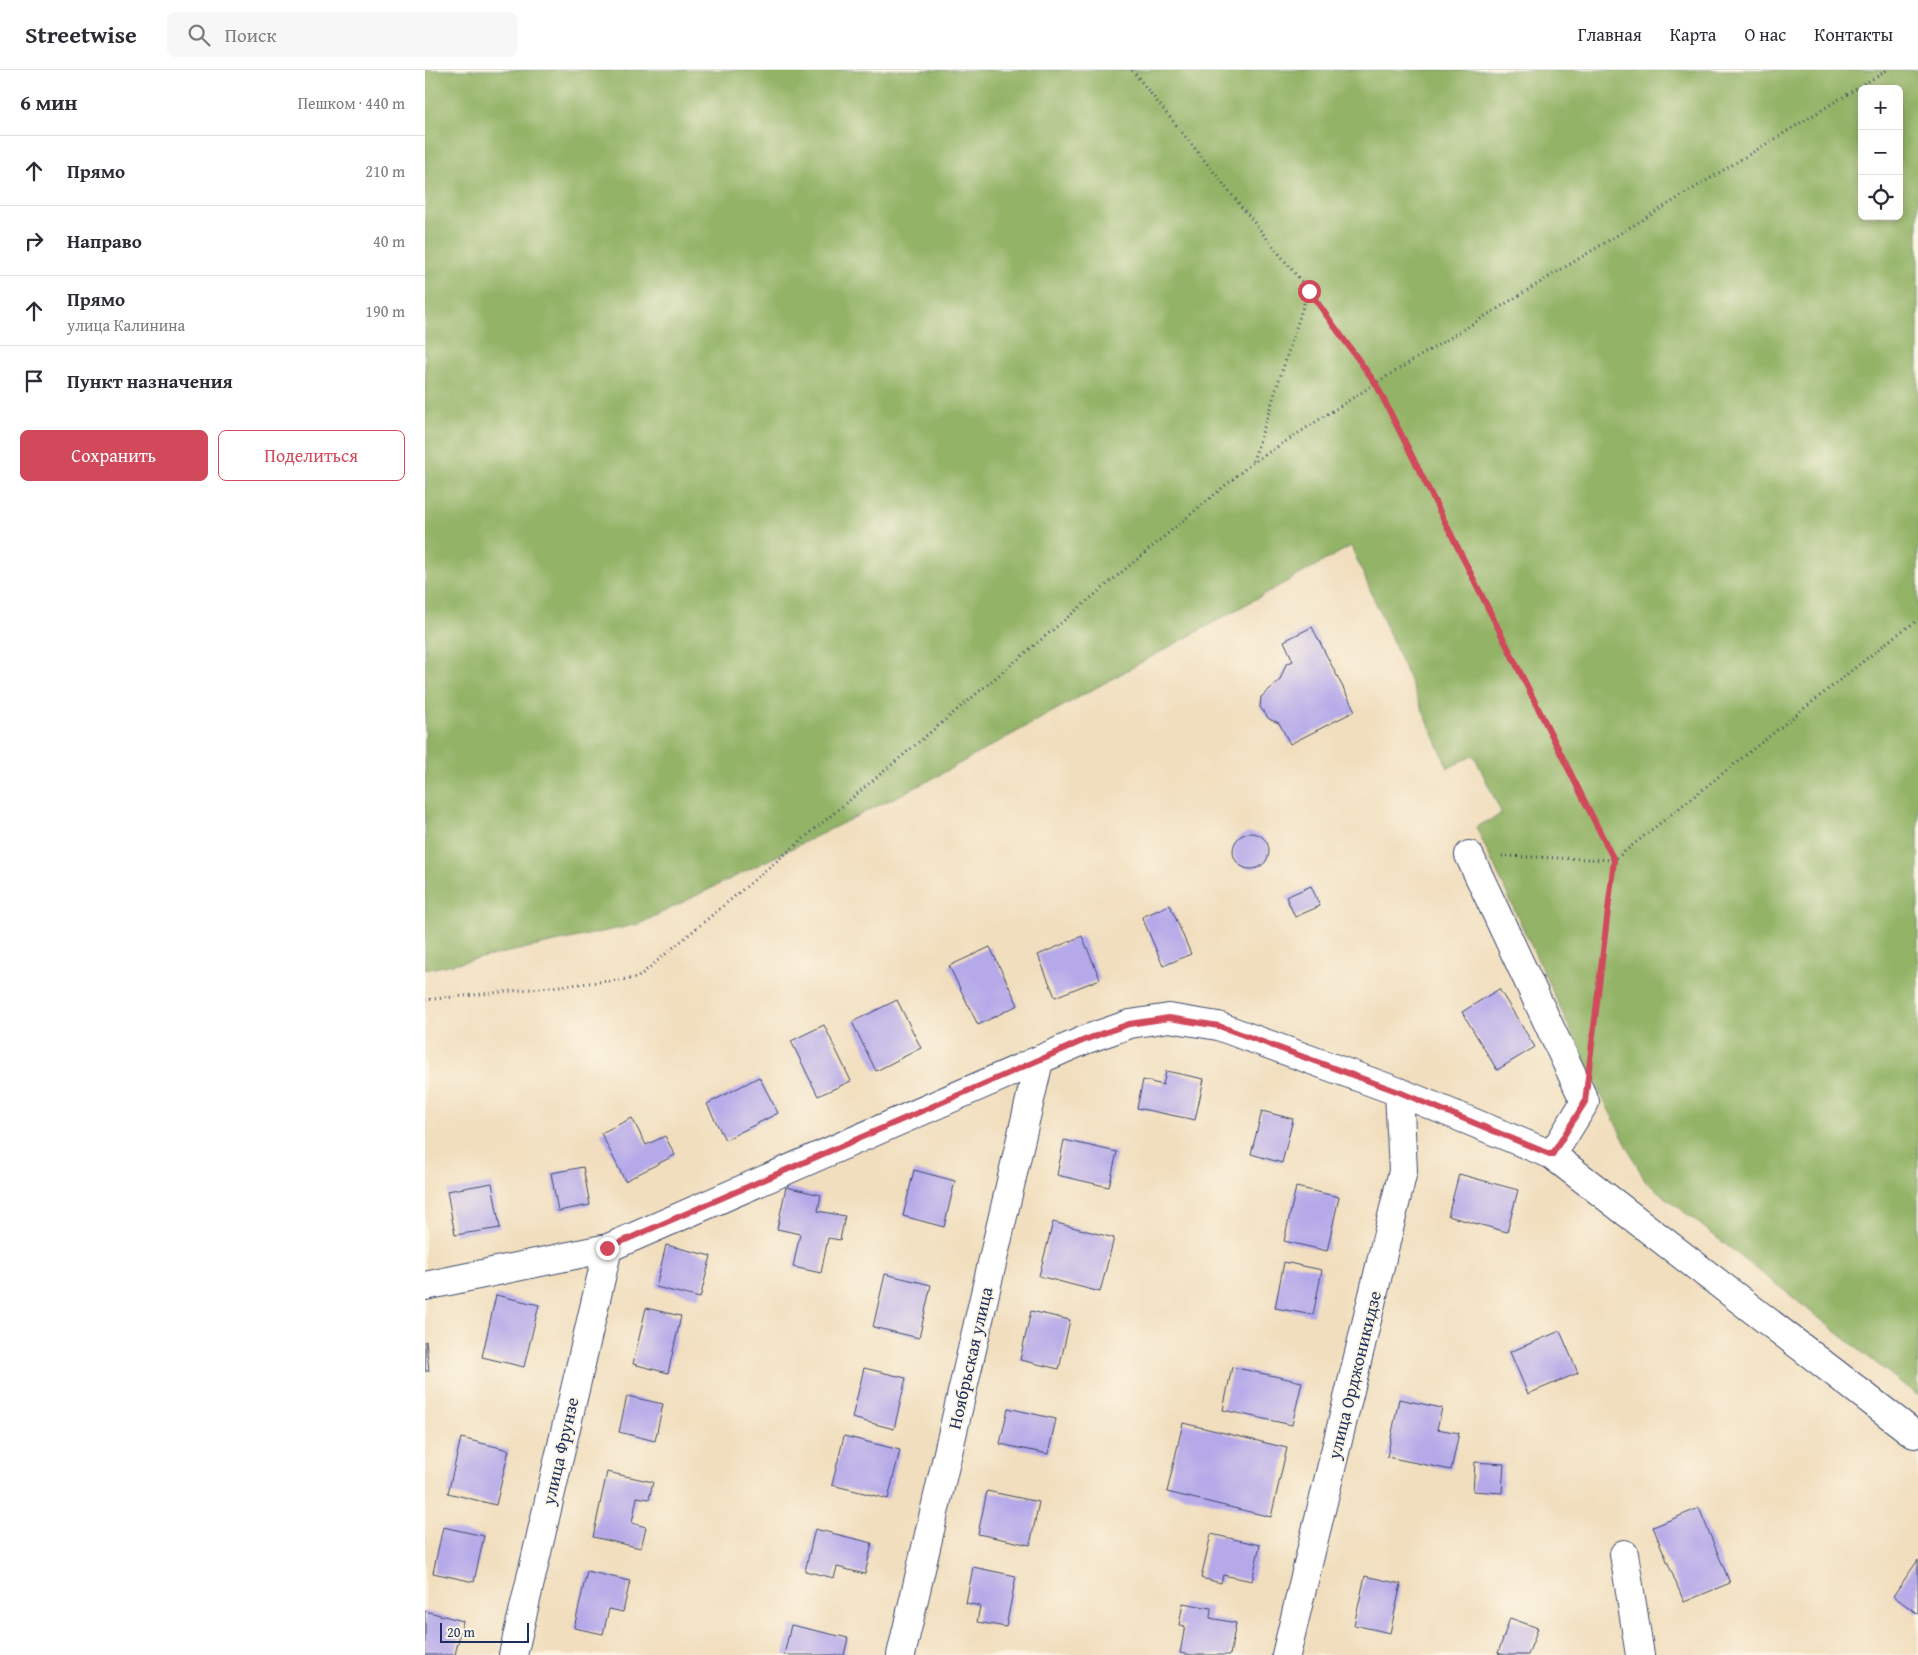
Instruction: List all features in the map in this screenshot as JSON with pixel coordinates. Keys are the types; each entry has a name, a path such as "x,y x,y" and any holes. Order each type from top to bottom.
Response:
{"street":[{"path":"1469,855 1585,1102 1552,1155"},
{"path":"425,1286 607,1248 1087,1039 1129,1024 1169,1018 1219,1026 1399,1092 1552,1155 1914,1434"},
{"name":"Ноябрьская улица","path":"901,1655 1039,1061"},
{"name":"улица Орджоникидзе","path":"1287,1655 1403,1171 1399,1092"},
{"name":"улица Фрунзе","path":"513,1655 607,1248"},
{"path":"1624,1554 1640,1655"}],"path":[{"path":"1132,70 1309,291 1376,384 1614,860 1591,1053"},
{"path":"425,1000 637,978 1253,463 1376,384 1887,70"},
{"path":"1253,463 1309,291"},
{"path":"1469,855 1614,860 1895,636 1918,620"}],"green space":[{"path":"425,70 1918,70 1918,1396 1645,1181 1596,1085 1476,827 1502,814 1474,755 1448,768 1351,546 930,780 639,924 425,970"}],"building":[{"path":"1312,627 1355,711 1290,744 1279,723 1269,719 1260,707 1261,697 1280,680 1286,664 1293,661 1284,641"},
{"path":"1251,833 1263,839 1269,851 1263,863 1251,869 1239,863 1233,851 1239,839"},
{"path":"1311,886 1320,906 1295,917 1286,897"},
{"path":"1170,905 1191,954 1163,966 1142,917"},
{"path":"1082,936 1100,979 1055,997 1038,955"},
{"path":"990,947 1018,1005 978,1025 949,966"},
{"path":"1499,989 1535,1047 1497,1070 1462,1012"},
{"path":"897,1000 921,1048 876,1071 852,1022"},
{"path":"824,1025 851,1081 818,1096 791,1041"},
{"path":"1166,1071 1204,1079 1195,1120 1137,1108 1143,1080 1163,1085"},
{"path":"759,1077 778,1113 725,1140 707,1104"},
{"path":"1262,1111 1293,1119 1282,1163 1251,1154"},
{"path":"632,1118 646,1145 665,1136 675,1155 625,1181 601,1133"},
{"path":"1064,1140 1117,1152 1109,1187 1057,1175"},
{"path":"583,1167 590,1205 558,1211 551,1173"},
{"path":"914,1170 955,1181 944,1227 903,1216"},
{"path":"1459,1174 1518,1190 1507,1232 1448,1216"},
{"path":"492,1183 500,1228 455,1235 447,1191"},
{"path":"786,1187 821,1195 818,1211 845,1216 840,1240 828,1238 821,1273 793,1267 800,1234 777,1229"},
{"path":"1296,1187 1339,1197 1327,1251 1284,1241"},
{"path":"1053,1222 1114,1238 1100,1292 1039,1276"},
{"path":"666,1245 711,1256 700,1298 656,1287"},
{"path":"1284,1262 1322,1270 1313,1315 1275,1308"},
{"path":"885,1274 931,1285 919,1338 873,1327"},
{"path":"496,1295 539,1305 524,1367 482,1357"},
{"path":"646,1308 681,1316 668,1373 633,1364"},
{"path":"1031,1311 1070,1320 1059,1369 1020,1360"},
{"path":"1560,1331 1578,1373 1528,1394 1510,1352"},
{"path":"426,1341 429,1371 425,1371"},
{"path":"1232,1367 1302,1382 1292,1425 1223,1410"},
{"path":"864,1368 906,1378 894,1429 852,1418"},
{"path":"627,1396 663,1404 655,1441 619,1432"},
{"path":"1399,1399 1442,1408 1437,1429 1459,1433 1451,1470 1387,1457"},
{"path":"1008,1408 1056,1419 1048,1454 1000,1444"},
{"path":"1183,1423 1287,1448 1271,1517 1167,1492"},
{"path":"844,1436 900,1450 888,1499 832,1485"},
{"path":"461,1438 509,1450 496,1505 448,1493"},
{"path":"1475,1462 1504,1464 1502,1493 1473,1491"},
{"path":"607,1472 653,1482 649,1499 637,1497 632,1523 646,1527 641,1548 593,1537"},
{"path":"987,1491 1039,1502 1030,1545 978,1534"},
{"path":"1699,1508 1730,1583 1684,1602 1653,1527"},
{"path":"443,1527 484,1536 474,1582 433,1573"},
{"path":"815,1529 872,1543 865,1574 837,1567 834,1578 805,1571"},
{"path":"1211,1534 1260,1545 1252,1581 1223,1575 1221,1583 1201,1578"},
{"path":"1918,1560 1918,1614 1893,1596"},
{"path":"973,1567 1016,1576 1006,1627 977,1622 980,1606 966,1603"},
{"path":"587,1571 630,1581 623,1612 609,1609 603,1634 574,1628"},
{"path":"1365,1576 1401,1584 1390,1633 1354,1625"},
{"path":"1183,1603 1211,1608 1210,1618 1236,1623 1230,1655 1191,1655 1180,1653 1185,1626 1179,1625"},
{"path":"425,1611 463,1621 455,1655 425,1655"},
{"path":"1510,1618 1538,1628 1528,1655 1504,1655 1498,1653"},
{"path":"791,1625 848,1638 844,1655 784,1655"}],"route":[{"path":"607,1248 1087,1039 1129,1024 1169,1018 1219,1026 1399,1092 1552,1155 1585,1102 1614,860 1376,384 1309,291"}]}
